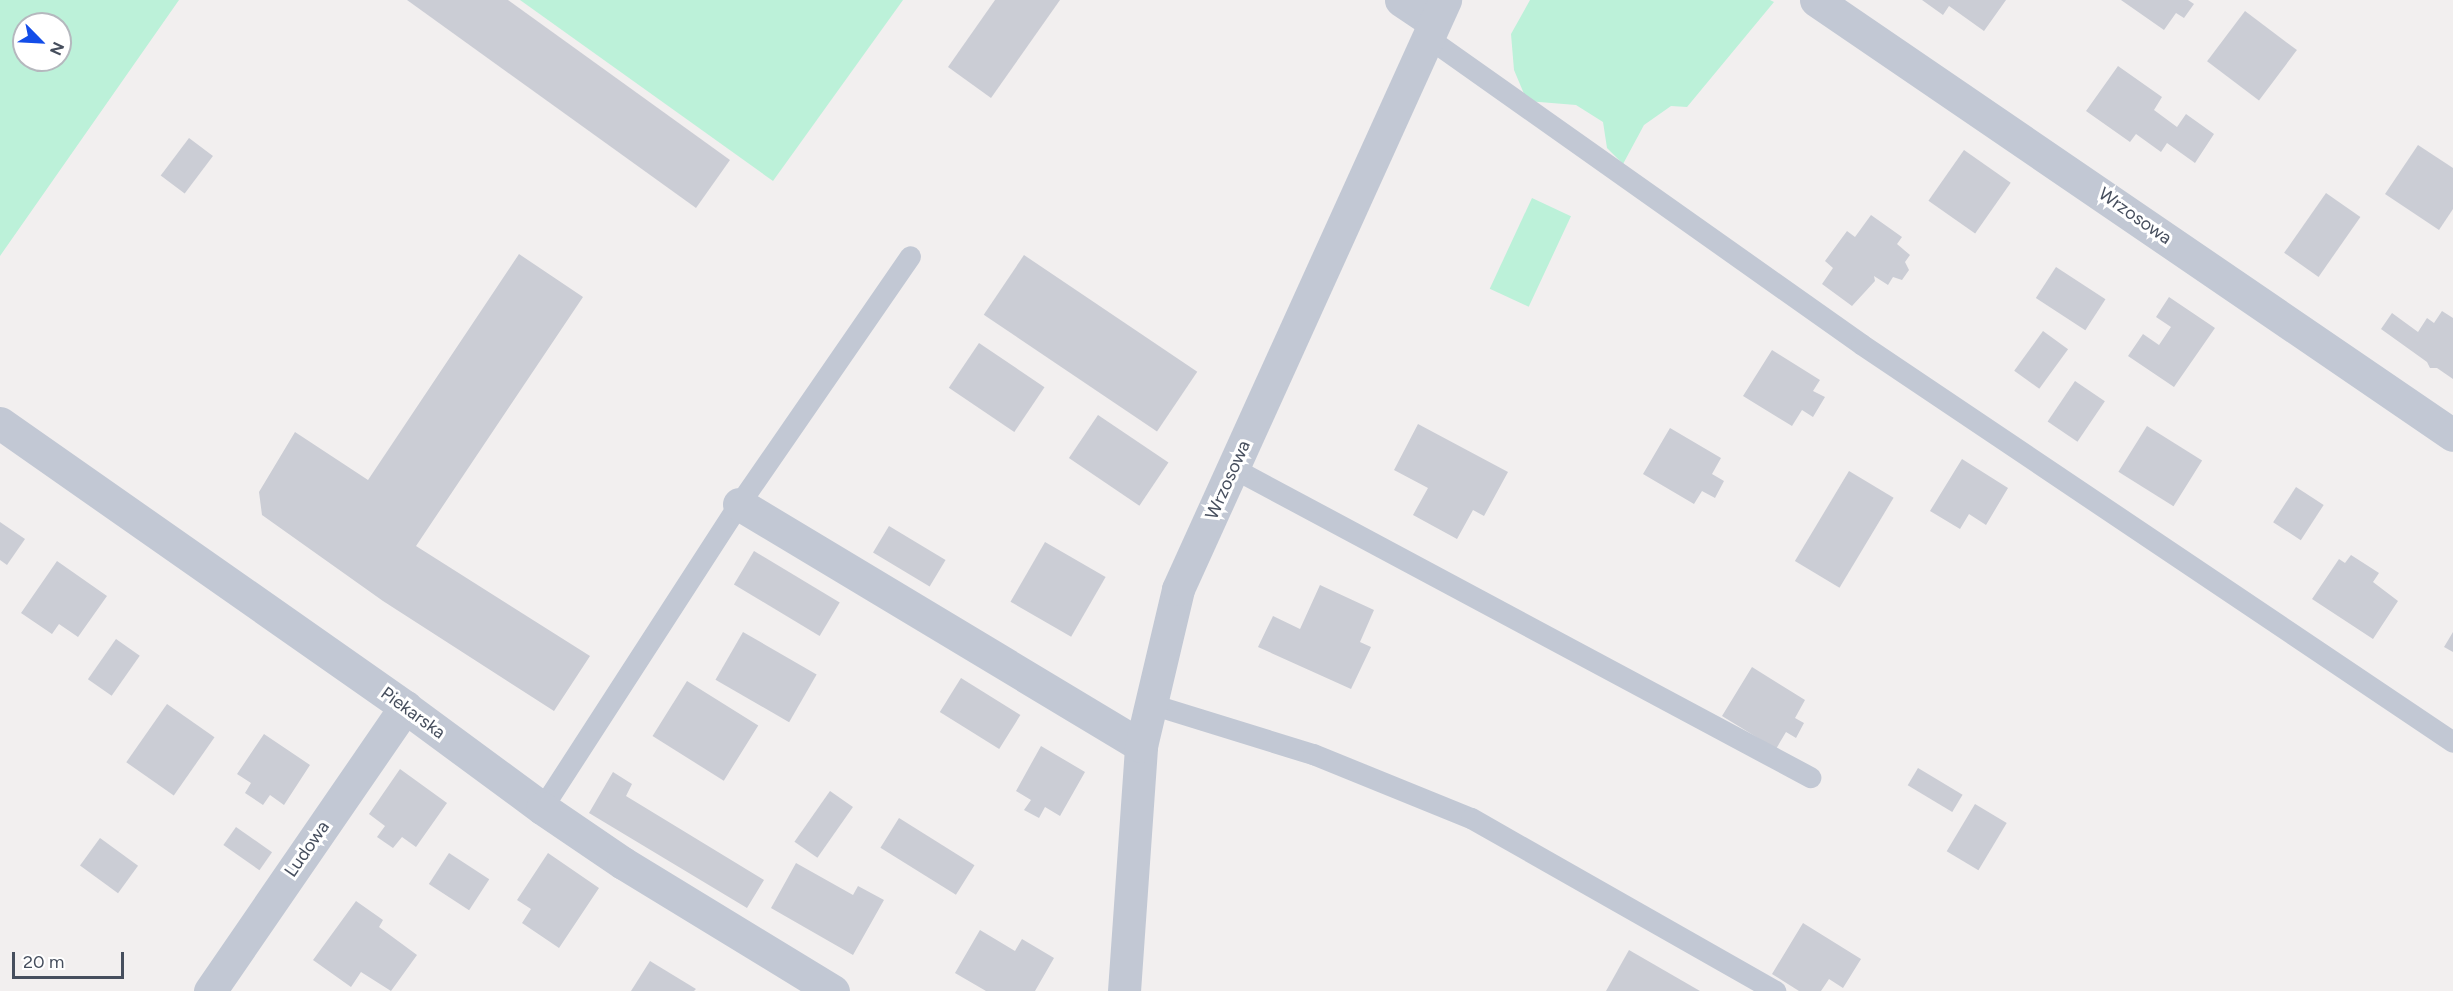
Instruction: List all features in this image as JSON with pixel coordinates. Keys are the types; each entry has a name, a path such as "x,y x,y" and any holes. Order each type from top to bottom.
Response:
{"street":[{"path":"1401,0 1435,20"},
{"name":"Wrzosowa","path":"1816,0 2453,435"},
{"name":"Wrzosowa","path":"1124,991 1142,746 1178,589 1435,20"},
{"name":"Piekarska","path":"0,423 405,707 542,808 833,991"},
{"path":"739,504 1142,746"},
{"name":"Ludowa","path":"210,991 405,707"}],"lane":[{"path":"1435,20 1861,344 2453,742"},
{"path":"542,808 739,504 910,256"},
{"path":"1233,468 1810,777"},
{"path":"1151,704 1313,754 1471,818 1775,991"}],"green space":[{"path":"0,0 179,0 0,256"},
{"path":"520,0 903,0 773,181"},
{"path":"1530,0 1770,0 1774,2 1687,107 1671,106 1644,125 1623,164 1607,148 1603,122 1576,105 1527,101 1514,70 1511,34"},
{"path":"1532,198 1571,216 1529,307 1490,289"}],"building":[{"path":"407,0 508,0 730,160 696,208"},
{"path":"995,0 1060,0 991,98 948,67"},
{"path":"1922,0 2006,0 1984,31 1949,6 1943,15"},
{"path":"2121,0 2188,0 2194,4 2184,18 2176,13 2164,30"},
{"path":"2245,11 2297,50 2259,100 2207,61"},
{"path":"2118,66 2162,97 2154,110 2177,127 2186,114 2214,134 2195,163 2167,143 2161,152 2136,134 2130,142 2086,111"},
{"path":"189,138 213,156 185,194 161,176"},
{"path":"2418,145 2453,168 2453,209 2439,230 2385,194"},
{"path":"1964,150 2011,183 1975,233 1928,201"},
{"path":"2326,193 2360,217 2319,277 2284,253"},
{"path":"1871,215 1902,237 1897,244 1910,255 1905,262 1909,270 1902,280 1893,277 1888,285 1874,276 1875,281 1852,306 1822,284 1833,268 1825,261 1847,231 1855,237"},
{"path":"519,254 583,297 416,546 590,656 554,711 383,601 262,515 259,492 295,432 368,480"},
{"path":"1024,255 1197,372 1157,432 984,315"},
{"path":"2056,267 2105,299 2085,330 2036,298"},
{"path":"2169,297 2215,328 2174,387 2128,356 2143,334 2159,345 2171,327 2156,317"},
{"path":"2442,311 2453,318 2453,379 2437,368 2430,368 2427,362 2381,329 2392,313 2418,332 2427,318 2434,323"},
{"path":"2043,331 2068,349 2039,389 2014,371"},
{"path":"979,343 1044,387 1014,432 949,388"},
{"path":"1772,350 1820,380 1813,391 1825,397 1813,417 1802,410 1792,426 1743,396"},
{"path":"2075,381 2105,401 2077,442 2048,422"},
{"path":"1098,415 1168,463 1139,506 1069,458"},
{"path":"1418,424 1508,472 1484,516 1473,510 1457,539 1413,515 1428,488 1394,470"},
{"path":"2147,426 2202,460 2174,506 2118,472"},
{"path":"1670,428 1721,458 1712,474 1724,481 1715,498 1702,491 1694,504 1643,474"},
{"path":"1962,459 2008,488 1986,525 1969,514 1960,529 1930,511"},
{"path":"1849,471 1894,498 1839,588 1795,561"},
{"path":"2296,487 2324,505 2301,540 2273,522"},
{"path":"0,522 25,539 7,565 0,560"},
{"path":"889,526 946,560 930,587 873,553"},
{"path":"1045,542 1106,577 1071,637 1010,602"},
{"path":"754,551 840,603 820,636 734,584"},
{"path":"2351,555 2379,573 2373,582 2398,601 2373,639 2312,599 2339,559 2345,563"},
{"path":"57,561 107,596 78,637 59,624 52,634 21,613"},
{"path":"1320,585 1374,610 1360,642 1371,647 1351,689 1258,647 1273,616 1300,629"},
{"path":"743,632 817,674 789,722 716,680"},
{"path":"2453,632 2453,652 2444,647"},
{"path":"116,639 140,656 112,696 88,679"},
{"path":"1752,667 1805,700 1795,718 1804,723 1796,738 1786,732 1776,749 1722,716"},
{"path":"961,678 1020,715 999,749 940,712"},
{"path":"687,681 758,726 724,781 653,736"},
{"path":"167,704 215,737 174,795 126,762"},
{"path":"264,734 310,765 284,805 270,795 263,805 245,793 251,783 237,774"},
{"path":"1041,746 1085,772 1060,816 1045,807 1039,818 1024,810 1031,800 1016,791"},
{"path":"1918,768 1963,795 1952,812 1908,785"},
{"path":"400,769 447,803 416,847 402,837 393,848 377,837 385,826 369,814"},
{"path":"613,772 632,784 626,796 764,880 747,908 589,813"},
{"path":"830,791 853,807 817,858 794,842"},
{"path":"1975,804 2007,823 1978,870 1947,851"},
{"path":"899,818 974,865 956,895 880,848"},
{"path":"236,827 272,852 259,870 223,845"},
{"path":"100,838 138,866 118,893 80,866"},
{"path":"449,853 489,879 469,910 429,884"},
{"path":"548,853 599,888 559,948 522,923 531,909 517,900"},
{"path":"796,863 853,895 858,886 884,900 853,955 771,908"},
{"path":"356,901 383,920 379,927 417,955 391,991 361,972 351,987 313,960"},
{"path":"1803,923 1861,959 1843,988 1829,979 1821,991 1799,991 1772,974"},
{"path":"980,930 1015,951 1022,939 1054,958 1035,991 986,991 955,973"},
{"path":"1629,950 1700,991 1606,991"},
{"path":"650,961 696,989 694,991 631,991"}]}
